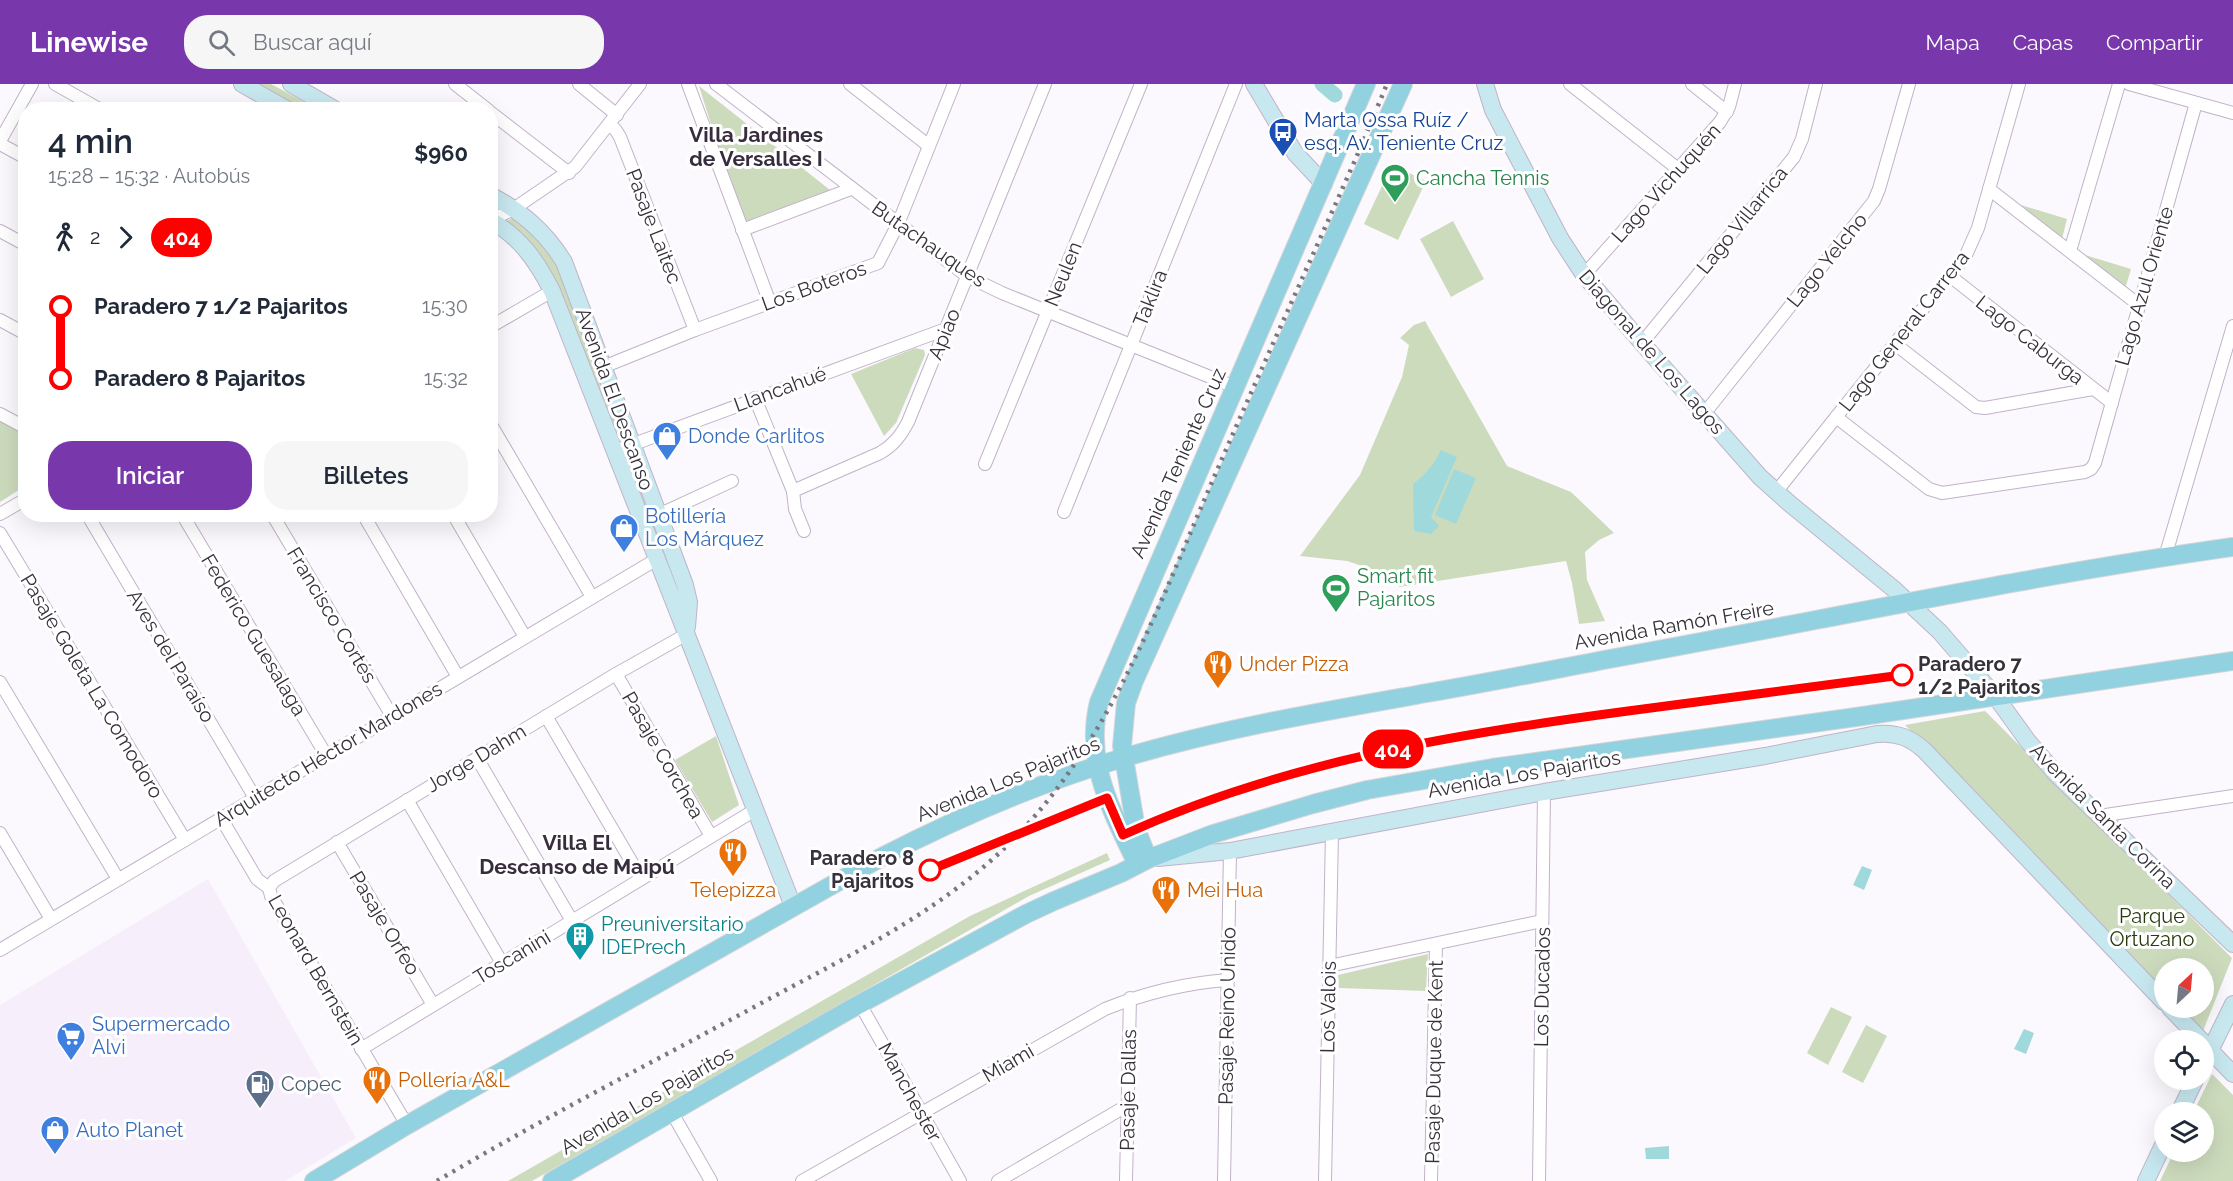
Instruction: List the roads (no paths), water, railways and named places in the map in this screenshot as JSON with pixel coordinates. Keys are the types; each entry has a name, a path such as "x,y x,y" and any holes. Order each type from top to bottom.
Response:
{"main road":[{"path":"242,84 274,102"},
{"path":"1254,84 1295,153 1324,184"},
{"path":"1143,862 1122,746 1124,717 1134,681 1403,84"},
{"name":"Diagonal de Los Lagos","path":"1485,84 1493,110 1548,218 1584,275 1704,414 1776,492 1908,602"},
{"name":"Avenida Teniente Cruz","path":"1143,862 1107,798 1096,767 1093,735 1099,702 1324,184 1364,85"},
{"path":"300,86 324,102"},
{"name":"Avenida El Descanso","path":"498,199 515,208 540,230 564,262 631,444 650,519 657,559 793,906"},
{"name":"Avenida El Descanso","path":"498,225 511,233 529,252 543,272 552,291 615,451 685,585 689,602 687,634"},
{"name":"Avenida Ramón Freire","path":"1124,757 1187,740 1285,719 2024,580 2233,547"},
{"path":"1870,610 1881,592 1877,575"},
{"name":"Avenida Santa Corina","path":"1908,602 1940,632 1996,697 2042,758 2233,944"},
{"name":"Avenida Los Pajaritos","path":"552,1181 860,1004 1026,914 1213,834 1313,804 1412,782 1539,761 1996,697 2233,661"},
{"name":"Avenida Los Pajaritos","path":"1143,862 1230,851 1544,792 1765,756 1877,734 1892,734 1908,738 1925,751 2154,991"},
{"name":"Avenida Los Pajaritos","path":"314,1181 407,1125 889,853 957,820 1036,788 1124,757"},
{"path":"2214,1035 2230,1010"},
{"path":"2180,1018 2191,1030"},
{"path":"2214,1054 2233,1074"},
{"path":"2146,1181 2155,1162"}],"street":[{"path":"22,102 32,84"},
{"path":"55,84 87,102"},
{"path":"455,84 478,102"},
{"name":"Pasaje Laitec","path":"579,84 613,120 695,330"},
{"path":"498,216 515,208 569,172 585,156 640,84"},
{"path":"688,84 770,303"},
{"name":"Butachauques","path":"716,84 967,276 1002,293 1235,387"},
{"path":"850,84 929,146"},
{"name":"Los Boteros","path":"603,367 695,330 874,265 882,256 898,224 954,84"},
{"name":"Apiao","path":"793,491 880,453 895,442 908,422 1045,84"},
{"name":"Neulen","path":"985,464 1141,84"},
{"name":"Taklira","path":"1064,512 1236,84"},
{"path":"1570,84 1678,169"},
{"path":"1692,84 1727,112"},
{"name":"Lago Vichuquén","path":"1584,275 1727,112 1735,84"},
{"name":"Lago Villarrica","path":"1642,343 1794,157 1803,139 1816,84"},
{"name":"Lago Yelcho","path":"1704,414 1874,201 1881,184 1909,84"},
{"name":"Lago General Carrera","path":"1776,492 1950,276 1971,246 2019,84"},
{"path":"2070,251 2119,84"},
{"path":"2129,84 2233,113"},
{"name":"Lago Azul Oriente","path":"1836,417 1923,484 1942,493 2085,472 2091,469 2095,463 2196,103"},
{"path":"18,109 0,142 18,153"},
{"path":"498,118 569,172"},
{"path":"742,230 852,189"},
{"path":"1989,189 2139,304"},
{"path":"0,231 18,241"},
{"name":"Lago Caburga","path":"1950,276 2112,403"},
{"path":"498,322 552,291"},
{"path":"0,320 18,330"},
{"path":"2165,557 2233,326"},
{"name":"Llancahué","path":"615,451 946,329"},
{"path":"1895,344 1976,407 1985,408 2093,389"},
{"path":"755,398 793,491 795,509 804,531"},
{"path":"0,414 18,424"},
{"path":"498,437 592,597"},
{"path":"650,519 732,481"},
{"path":"0,514 18,504"},
{"name":"Aves del Paraíso","path":"92,522 255,798"},
{"name":"Federico Guesalaga","path":"187,522 326,755"},
{"name":"Francisco Cortés","path":"277,522 392,716"},
{"path":"368,522 458,676"},
{"path":"458,522 525,637"},
{"name":"Pasaje Goleta La Comodoro","path":"0,533 184,840"},
{"name":"Arquitecto Héctor Mardones","path":"0,950 657,559"},
{"name":"Jorge Dahm","path":"269,888 274,881 337,842 616,674 687,634"},
{"name":"Pasaje Corchea","path":"616,674 711,836"},
{"path":"0,682 118,879"},
{"path":"546,716 641,878"},
{"path":"477,758 572,921"},
{"name":"Los Ducados","path":"1539,1181 1544,792"},
{"path":"2099,816 2232,798"},
{"path":"407,800 502,963"},
{"name":"Toscanini","path":"360,1049 755,810"},
{"name":"Leonard Bernstein","path":"221,818 257,879 269,888 271,896 360,1049 407,1125"},
{"path":"0,833 51,919"},
{"name":"Los Valois","path":"1325,1181 1332,833"},
{"name":"Pasaje Orfeo","path":"337,842 434,1005"},
{"name":"Pasaje Reino Unido","path":"1224,1181 1230,851"},
{"path":"1329,966 1542,921"},
{"name":"Pasaje Duque de Kent","path":"1431,1181 1436,944"},
{"name":"Miami","path":"802,1181 1081,1021 1131,998 1176,987 1228,980"},
{"name":"Pasaje Dallas","path":"1126,1181 1131,998"},
{"name":"Manchester","path":"860,1004 960,1181"},
{"path":"998,1181 1128,1105"},
{"path":"671,1111 711,1181"}],"water":[{"path":"1441,450 1457,457 1431,517 1439,526 1431,534 1414,531 1413,484 1429,469"},
{"path":"1454,469 1476,478 1456,524 1435,515"},
{"path":"1862,866 1872,870 1864,890 1853,885"},
{"path":"2024,1029 2034,1033 2026,1054 2014,1049"},
{"path":"1669,1146 1669,1159 1646,1159 1645,1148"}],"waterway":[{"path":"1322,84 1335,95"}],"railway":[{"path":"437,1181 560,1111 881,938 962,885 1028,824 1063,780 1095,733 1148,631 1387,84"}],"place":[{"name":"Marta Ossa Ruíz / esq. Av. Teniente Cruz","path":"1283,158"},
{"name":"Cancha Tennis","path":"1395,204"},
{"name":"Donde Carlitos","path":"667,462"},
{"name":"Botillería Los Márquez","path":"624,554"},
{"name":"Smart fit Pajaritos","path":"1336,614"},
{"name":"Paradero 7 1/2 Pajaritos","path":"1902,675"},
{"name":"Under Pizza","path":"1218,690"},
{"name":"Paradero 8 Pajaritos","path":"930,870"},
{"name":"Telepizza","path":"733,878"},
{"name":"Mei Hua","path":"1166,916"},
{"name":"Preuniversitario IDEPrech","path":"580,962"},
{"name":"Supermercado Alvi","path":"71,1062"},
{"name":"Pollería A&L","path":"377,1106"},
{"name":"Copec","path":"260,1110"},
{"name":"Auto Planet","path":"55,1156"}],"district":[{"name":"Villa Jardines de Versalles I","path":"756,147"},
{"name":"Villa El Descanso de Maipú","path":"577,855"}],"park label":[{"name":"Parque Ortuzano","path":"2152,928"}]}
